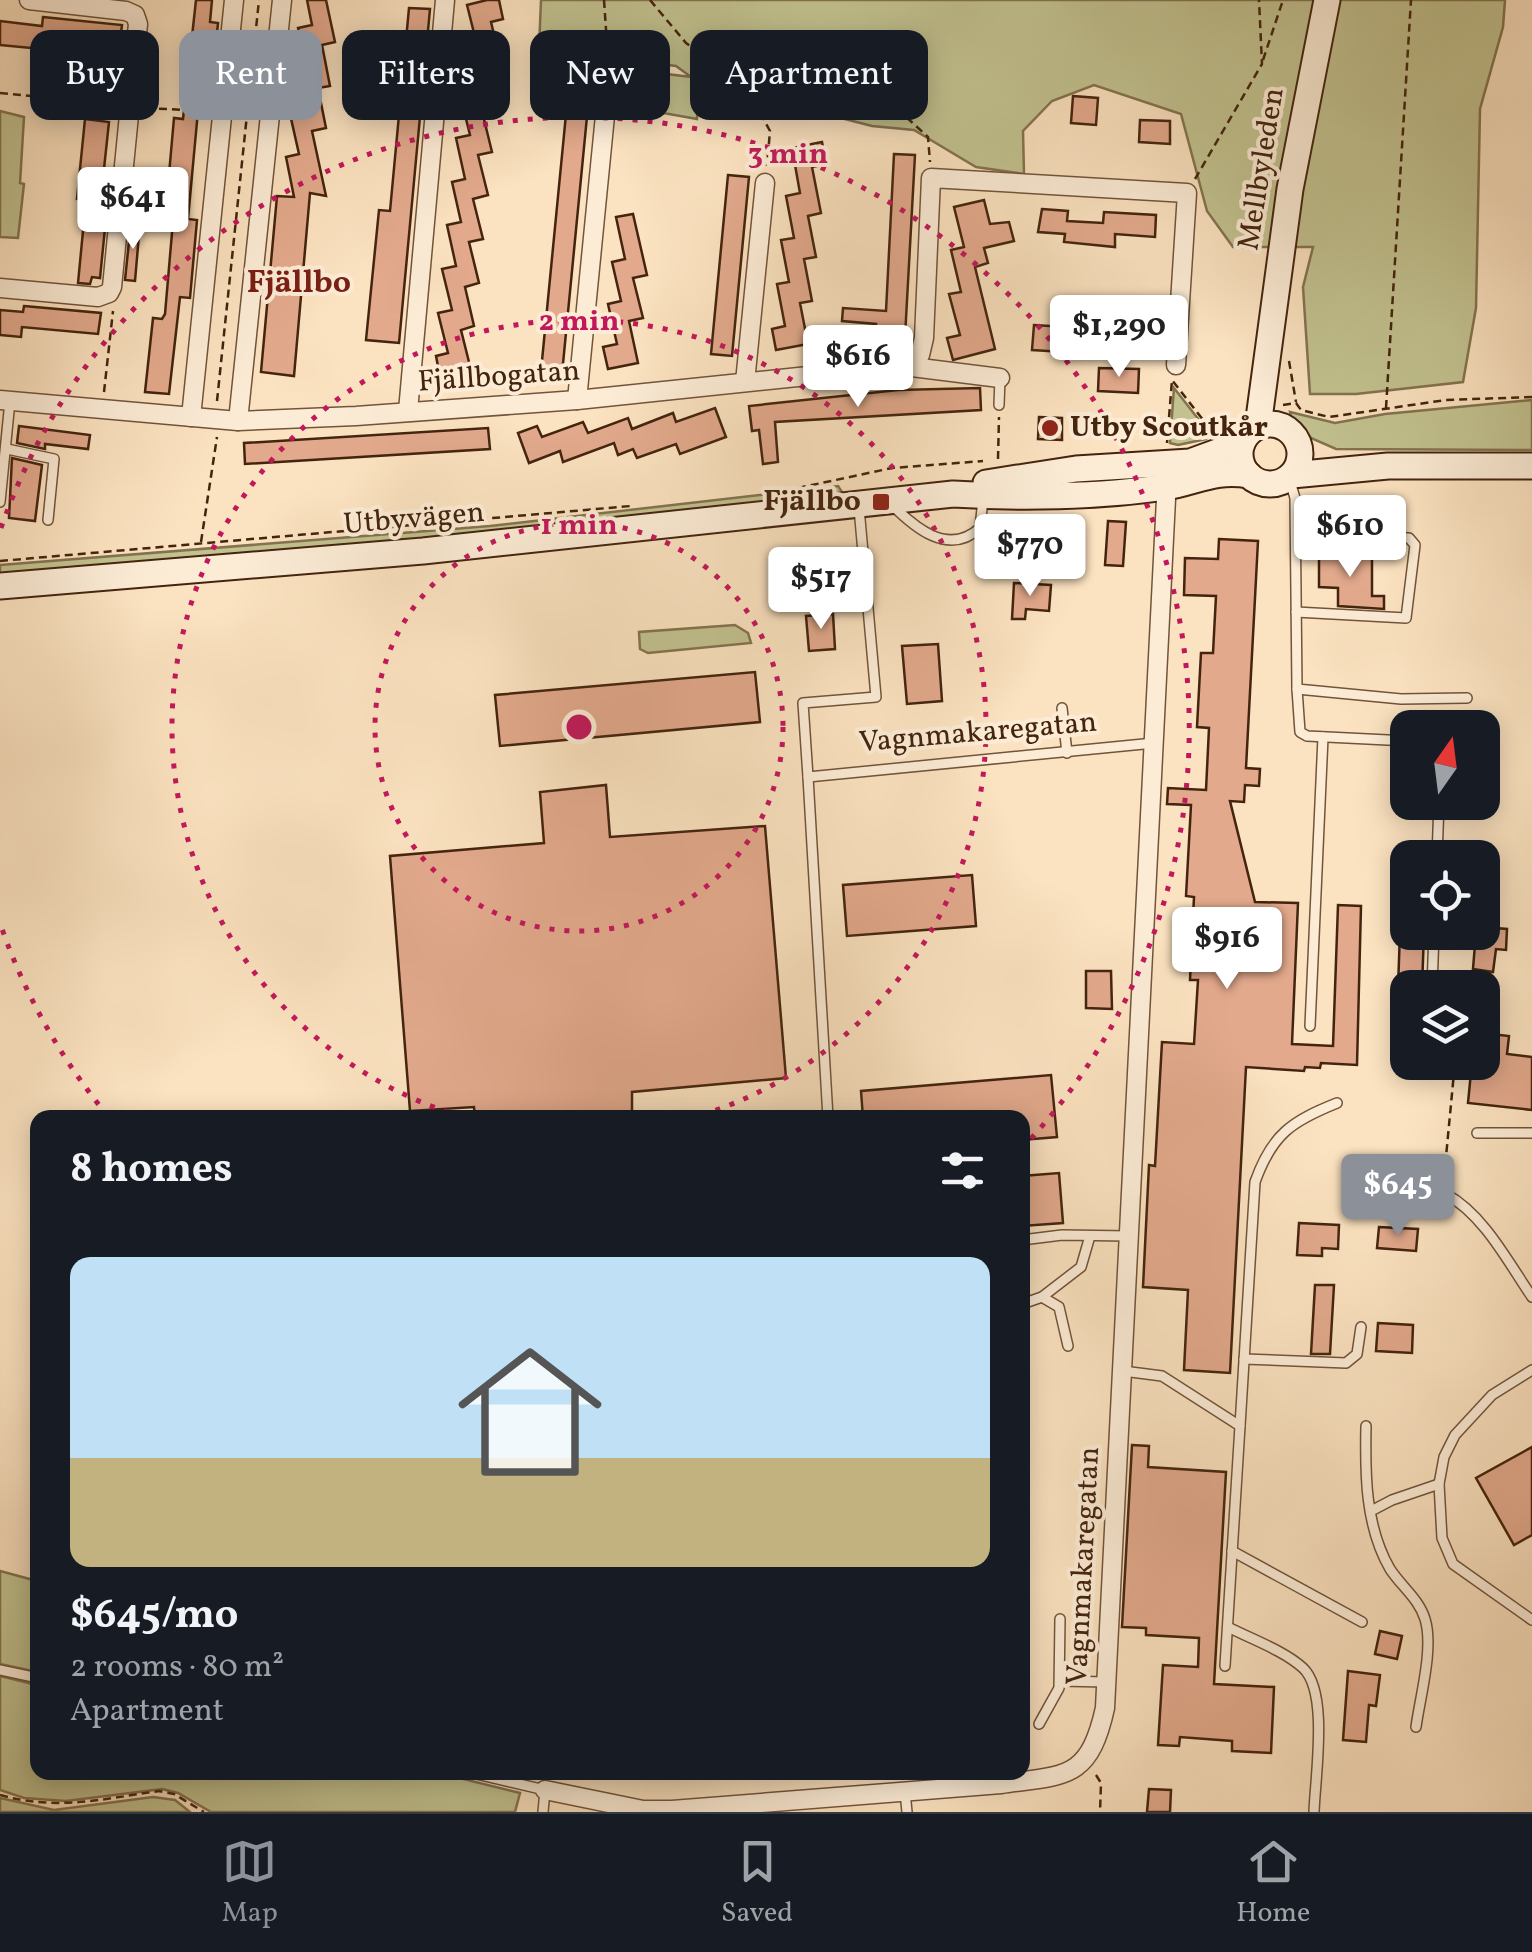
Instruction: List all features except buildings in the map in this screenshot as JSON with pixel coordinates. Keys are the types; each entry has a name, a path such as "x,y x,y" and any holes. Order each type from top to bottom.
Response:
{"street":[{"path":"0,288 98,297 109,293 112,287 138,24 135,15 126,11 42,0"},
{"path":"191,418 234,0"},
{"path":"224,420 282,0"},
{"path":"408,412 445,0"},
{"name":"Mellbyleden","path":"1255,428 1270,350 1292,178 1327,0"},
{"path":"577,400 605,120"},
{"path":"904,366 920,355 924,338 931,178 1187,193 1176,365"},
{"path":"745,382 765,183"},
{"name":"Fjällbogatan","path":"5,400 224,420 577,400 904,366 1000,378"},
{"path":"1249,476 1240,460 1255,428 1290,431 1299,445 1299,463 1290,477"},
{"name":"Utbyvägen","path":"0,586 423,551 983,489 1033,496 1190,462 1255,428"},
{"name":"Utbyvägen","path":"1299,445 1328,455 1388,466"},
{"name":"Utbyvägen","path":"1167,467 1249,476 1265,484 1290,477 1388,466 1532,466"},
{"name":"Vagnmakaregatan","path":"1086,1758 1098,1741 1106,1708 1167,467"},
{"path":"1030,1779 1055,1776 1086,1758"},
{"path":"546,1790 642,1811 768,1808 1018,1780"}],"lane":[{"path":"1000,378 1000,406"},
{"path":"0,502 6,449 5,400"},
{"path":"6,449 54,459 48,520"},
{"path":"1290,477 1296,498 1300,732 1390,741"},
{"path":"889,502 918,531 952,540 980,528 983,489"},
{"name":"Vagnmakaregatan","path":"828,1110 804,704 876,697 859,505"},
{"path":"1296,534 1409,538 1414,545 1406,618 1296,612"},
{"path":"1297,689 1401,699 1467,698"},
{"path":"1062,708 1067,753"},
{"path":"1310,1026 1324,737"},
{"name":"Vagnmakaregatan","path":"808,777 1154,743"},
{"path":"1225,1666 1255,1182 1262,1161 1286,1128 1337,1103"},
{"path":"1477,1133 1532,1133"},
{"path":"1361,1186 1446,1194 1480,1223 1532,1298"},
{"path":"1030,1239 1062,1235 1128,1236"},
{"path":"1030,1301 1042,1297 1082,1267 1090,1236"},
{"path":"1042,1297 1059,1307 1068,1346"},
{"path":"1244,1359 1346,1363 1357,1354 1361,1327"},
{"path":"1121,1370 1162,1376 1240,1426"},
{"path":"1532,1370 1492,1395 1473,1413 1444,1456 1439,1484 1442,1538 1453,1564 1532,1620"},
{"path":"1366,1426 1365,1470 1384,1558 1426,1620 1428,1646 1416,1727"},
{"path":"1371,1511 1439,1484"},
{"path":"1232,1550 1362,1622"},
{"path":"1039,1724 1060,1681 1060,1619"},
{"path":"1228,1627 1296,1663 1313,1681 1318,1710 1314,1812"},
{"path":"0,1670 30,1676"},
{"path":"1060,1681 1106,1682"},
{"path":"503,1780 546,1790 543,1812"},
{"path":"905,1792 907,1812"}],"path":[{"path":"201,544 224,420 259,0"},
{"path":"604,0 606,30"},
{"path":"650,0 690,46"},
{"path":"1260,0 1262,64"},
{"path":"1187,193 1262,64 1283,0"},
{"path":"1386,409 1410,0"},
{"path":"764,120 770,131 765,183"},
{"path":"910,120 928,136 931,178"},
{"path":"102,409 114,303 109,293"},
{"path":"1167,467 1172,380 1255,428 1296,402 1309,414 1329,417 1446,400 1532,397"},
{"path":"784,489 821,485 892,468 998,460"},
{"path":"0,561 638,505"},
{"path":"1446,1194 1444,1178 1453,1080"},
{"path":"1086,1758 1102,1783 1100,1812"},
{"path":"0,1795 64,1805 159,1790 204,1812"}],"green space":[{"path":"541,0 1505,0 1503,27 1480,109 1476,308 1463,382 1356,394 1310,394 1303,287 1313,247 1233,247 1207,211 1181,114 1094,85 1052,101 1023,131 1024,174 976,167 914,130 849,120 928,120 928,30 690,30 690,76 670,65 670,30 540,30"},
{"path":"670,74 690,77 690,118 670,114"},
{"path":"0,111 24,117 20,183 24,184 18,238 0,237"},
{"path":"1174,388 1210,434 1206,439 1170,443"},
{"path":"1532,400 1532,450 1336,449 1304,435 1290,412 1335,423 1385,414"},
{"path":"838,486 842,492 839,495 548,528 0,575 0,565 490,526"},
{"path":"735,625 748,633 751,643 648,653 640,649 639,632"},
{"path":"0,1571 30,1579 30,1670 0,1664"},
{"path":"0,1676 30,1683 30,1780 467,1780 520,1793 515,1812 211,1812 178,1793 162,1789 66,1801 24,1798 0,1790"},
{"path":"153,1797 175,1800 190,1812 0,1812 0,1798 54,1810"}],"place":[{"name":"Utby Scoutkår","path":"1050,428"},
{"name":"Fjällbo","path":"881,502"}],"district":[{"name":"Fjällbo","path":"299,284"}]}
